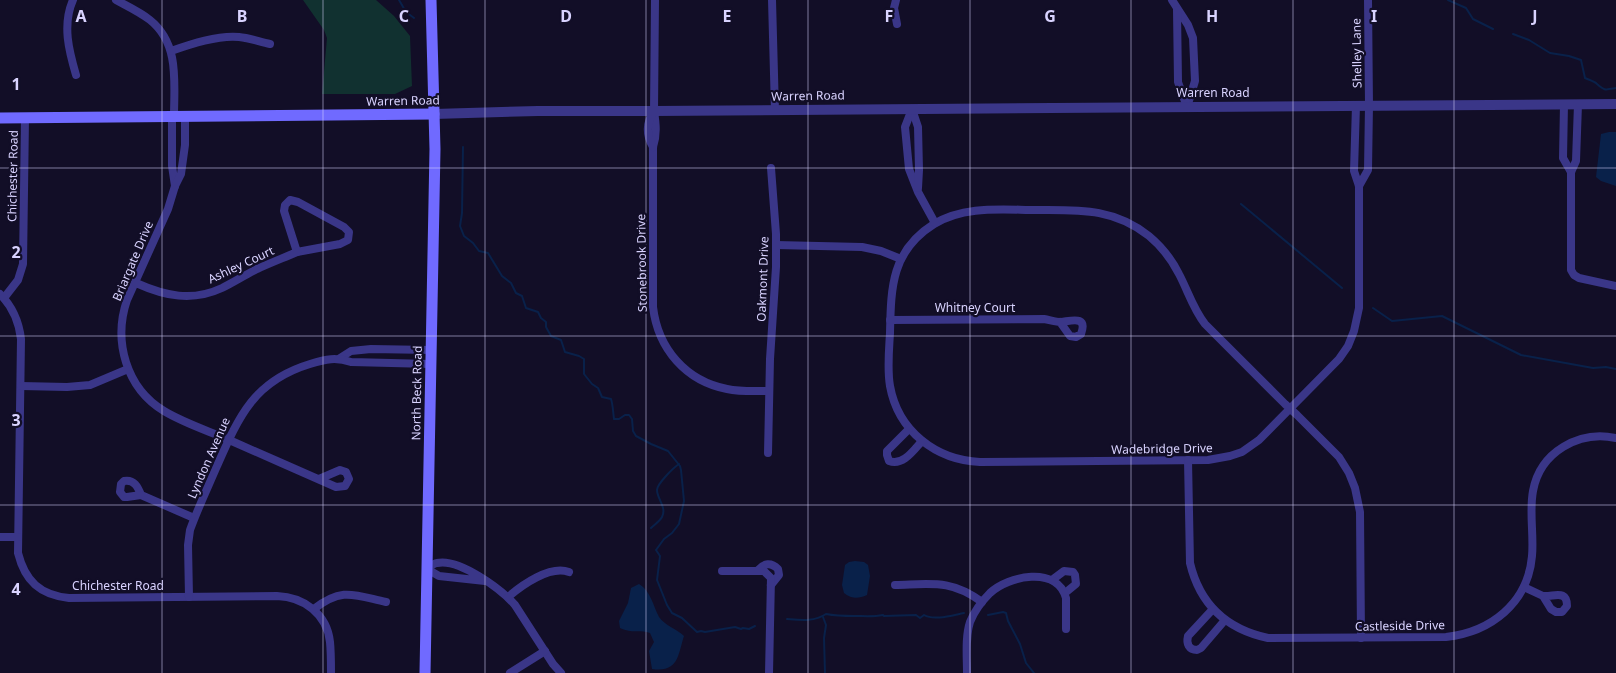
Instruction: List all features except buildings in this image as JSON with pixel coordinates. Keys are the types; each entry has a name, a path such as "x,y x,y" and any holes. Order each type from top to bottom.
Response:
{"main road":[{"name":"North Beck Road","path":"424,673 435,149 431,0"},
{"name":"Warren Road","path":"0,118 434,114"}],"street":[{"path":"73,0 68,20 68,49 76,75"},
{"name":"Briargate Drive","path":"116,0 142,15 156,26 171,51 175,74 177,117 172,166 175,186"},
{"name":"Stonebrook Drive","path":"655,0 654,112 656,138 653,147 653,308 659,336 677,362 700,380 730,390 769,391"},
{"path":"772,0 775,111"},
{"path":"896,0 894,8 897,24"},
{"path":"1172,0 1188,25 1192,38 1195,80 1187,107"},
{"name":"Shelley Lane","path":"1368,0 1369,105"},
{"path":"1176,8 1178,82 1187,107"},
{"path":"171,51 189,45 239,37 270,44"},
{"path":"1564,104 1563,158 1571,172"},
{"path":"1578,104 1576,161 1571,172 1570,270 1579,278 1616,286"},
{"name":"Warren Road","path":"434,114 538,111 654,112 912,108 1616,104"},
{"name":"Wadebridge Drive","path":"1356,105 1354,171 1359,186 1359,308 1354,331 1348,346 1339,360 1291,409 1259,440 1242,452 1217,459 972,462 946,456 922,441 909,429 896,405 890,387 889,371 892,287 901,259 915,239 935,223 954,215 972,211 1066,210 1103,213 1129,223 1149,236 1168,256 1179,274 1194,309 1205,324 1291,409 1339,457 1349,473 1355,488 1360,512 1361,638"},
{"name":"Wadebridge Drive","path":"1359,186 1368,170 1369,105"},
{"path":"912,108 905,127 909,169 918,192 935,223"},
{"path":"912,108 918,126 918,192"},
{"name":"Briargate Drive","path":"177,117 185,145 183,167 168,209 125,308 121,326 122,348 128,369 142,391 159,408 173,416 319,479"},
{"name":"Chichester Road","path":"25,118 22,264 18,280 2,296 14,314 20,332 18,553 24,572 36,586 52,595 69,598 285,596 300,600 314,609"},
{"name":"Oakmont Drive","path":"768,453 776,245 771,168"},
{"name":"Ashley Court","path":"136,284 167,295 200,295 220,289 257,269 297,252 343,243 348,240 349,232 344,227 306,206 290,200 285,205 284,211 297,252"},
{"path":"776,245 862,247 901,259"},
{"name":"Whitney Court","path":"890,320 1044,319 1060,322"},
{"name":"Lyndon Avenue","path":"190,597 189,538 194,518 245,408 263,389 274,381 304,366 340,358 351,351 371,349 431,350"},
{"name":"Lyndon Avenue","path":"340,358 351,362 431,364"},
{"path":"21,386 67,387 90,385 128,369"},
{"path":"909,429 888,451 886,455 889,462 900,462 922,441"},
{"name":"Castleside Drive","path":"1188,460 1190,563 1193,576 1199,589 1213,609 1225,620 1245,631 1268,638 1446,637 1469,633 1488,625 1502,614 1524,587 1532,556 1533,491 1536,478 1551,456 1561,447 1574,440 1606,436 1616,438"},
{"path":"141,495 194,518"},
{"path":"0,537 18,537"},
{"path":"485,581 439,576 427,569 437,563 458,564 485,581 508,597 561,673"},
{"path":"508,597 537,577 562,569 569,572"},
{"path":"722,571 758,570 770,575 769,673"},
{"path":"1052,580 1060,572 1072,572 1075,575 1076,584 1065,593"},
{"path":"967,673 967,638 970,623 982,602 991,592 1004,584 1018,579 1033,577 1052,580 1065,593 1066,629"},
{"path":"895,585 934,584 955,586 972,594 982,602"},
{"path":"1524,587 1543,596"},
{"path":"331,673 328,632 324,622 314,609 326,600 345,594 386,602"},
{"path":"1213,609 1188,636 1190,648 1197,650 1201,648 1225,620"},
{"path":"510,673 545,651"}],"green space":[{"path":"303,0 376,0 394,16 410,36 412,86 395,94 322,94 327,38 324,30"}],"water":[{"path":"1616,132 1616,186 1601,181 1596,177 1601,134"},
{"path":"855,561 864,562 868,565 870,576 867,595 858,598 844,593 842,585 845,565"},
{"path":"639,584 649,594 661,620 684,636 676,661 668,668 652,669 649,651 654,642 650,633 628,631 620,628 619,621 628,603 631,588"}],"waterway":[{"path":"399,0 406,12 414,18"},
{"path":"1448,0 1466,8 1473,19 1493,29"},
{"path":"1513,34 1529,40 1550,53 1581,60 1585,78 1604,89 1616,88"},
{"path":"463,147 462,213 460,226 464,236 479,251 488,253 502,276 511,283 516,293 522,296 526,308 538,312 546,322 546,327 551,336 561,340 565,352 584,359 584,374 598,388 602,397 611,399 614,419 629,415 632,419 633,431 636,436 668,451 680,466 684,501 679,524 656,550 660,556 657,580 667,605 672,613 682,618 697,632 735,627 749,629 755,626"},
{"path":"1241,204 1342,288"},
{"path":"1373,308 1392,321 1442,316 1521,355 1593,368 1606,367 1616,369"},
{"path":"651,528 660,520 663,513 663,506 657,493 658,487 666,476 679,464"},
{"path":"787,619 812,619 826,614 840,616 916,615 920,618 924,615 938,618 964,613"},
{"path":"988,615 1006,613 1026,663 1034,673"},
{"path":"823,617 826,625 824,638 825,673"}]}
